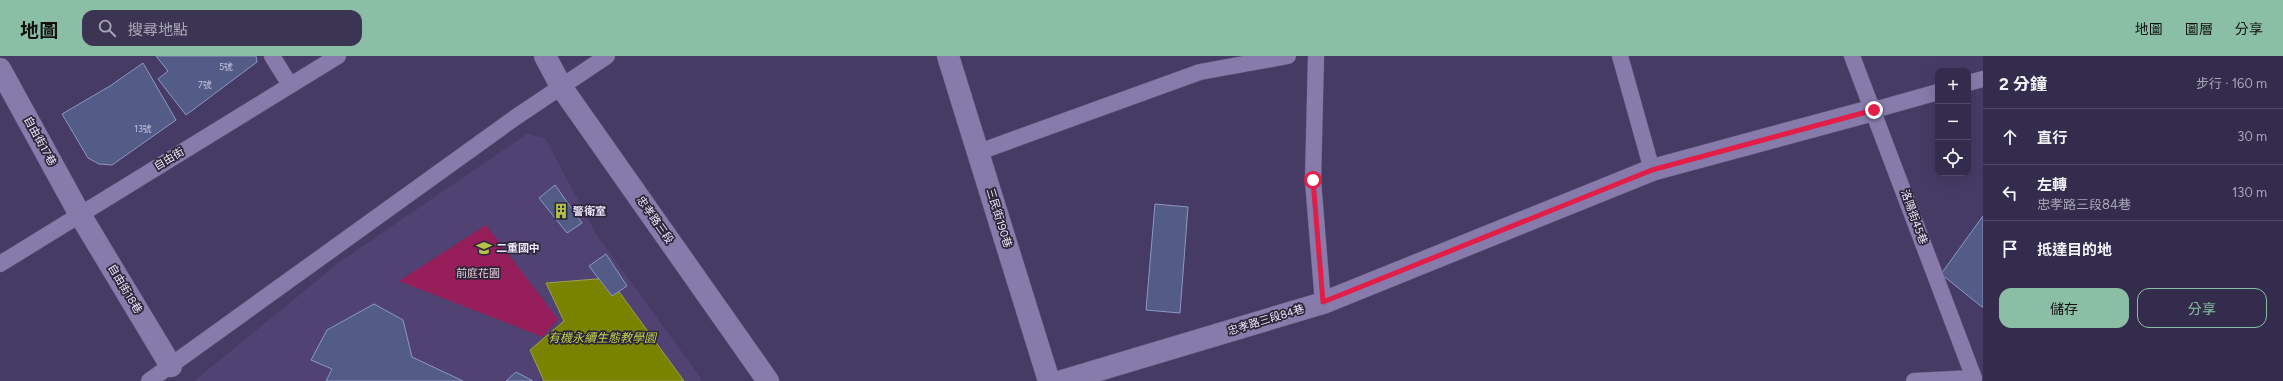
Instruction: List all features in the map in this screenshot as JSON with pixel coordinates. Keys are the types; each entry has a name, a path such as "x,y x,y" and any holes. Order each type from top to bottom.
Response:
{"street":[{"name":"忠孝路三段","path":"545,56 562,88 768,381"},
{"name":"三民街190巷","path":"948,56 1049,381"},
{"name":"自由街17巷","path":"0,70 79,213"},
{"name":"忠孝路三段84巷","path":"1062,381 1323,302 1652,170 1874,110"},
{"name":"自由街18巷","path":"79,213 171,366"}],"lane":[{"path":"272,56 290,85"},
{"name":"自由街","path":"0,264 79,213 338,56"},
{"path":"149,381 516,117 562,88 607,56"},
{"path":"978,152 1200,72 1288,56"},
{"path":"1316,56 1313,180 1323,302"},
{"path":"1620,56 1652,170"},
{"name":"洛陽街45巷","path":"1852,56 1978,375"},
{"path":"1971,82 1983,79"},
{"path":"1874,110 1935,93"},
{"path":"1914,381 1978,375"}],"shaded area":[{"name":"二重國中","path":"527,134 545,138 596,234 703,381 194,381 341,261"}],"green space":[{"name":"前庭花園","path":"486,225 558,319 543,337 399,281"}],"water":[{"name":"有機永續生態教學園","path":"609,278 684,381 544,381 530,350 564,321 546,283"}],"building":[{"path":"156,56 256,56 257,62 186,115 158,79 168,71"},
{"path":"143,63 176,120 112,165 99,164 88,158 62,114 110,86"},
{"name":"警衛室","path":"555,185 582,223 567,233 539,198"},
{"path":"1155,204 1188,207 1180,313 1146,310"},
{"path":"1983,216 1983,307 1982,307 1941,274"},
{"path":"606,254 627,286 612,296 589,266"},
{"path":"374,304 403,320 412,357 463,381 326,381 332,369 311,360 327,330"},
{"path":"516,372 533,381 506,381"}],"place":[{"name":"警衛室","path":"561,211"},
{"name":"二重國中","path":"484,248"}],"route":[{"path":"1313,180 1323,302 1652,170 1874,110"}]}
